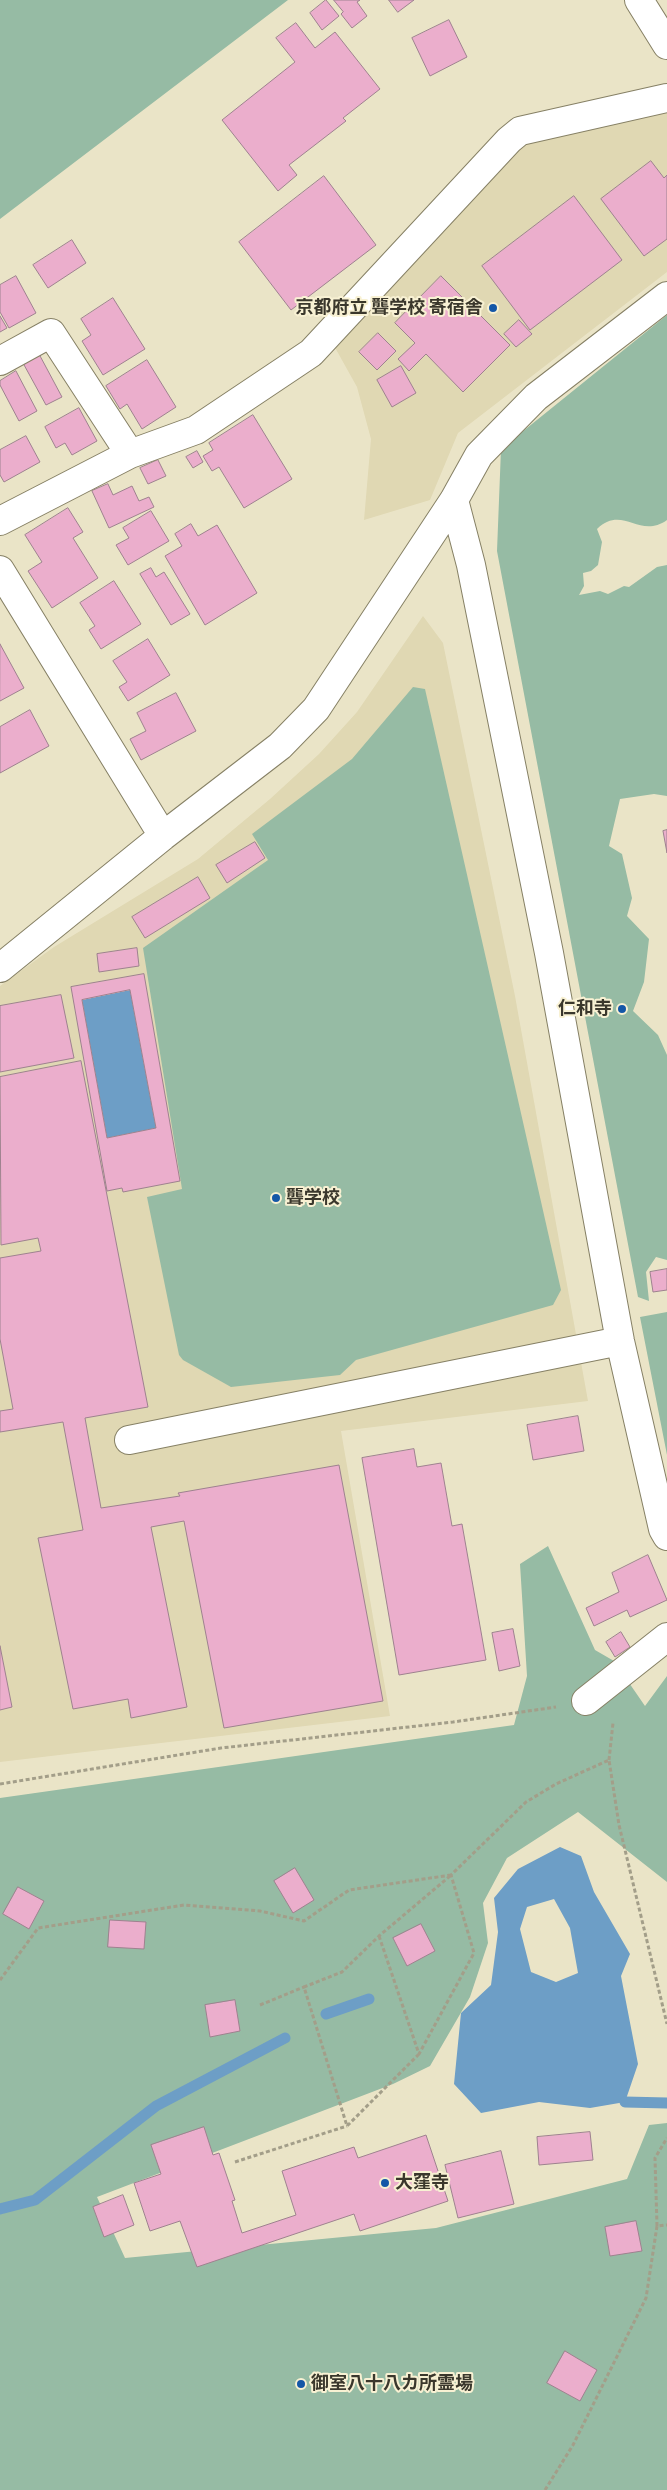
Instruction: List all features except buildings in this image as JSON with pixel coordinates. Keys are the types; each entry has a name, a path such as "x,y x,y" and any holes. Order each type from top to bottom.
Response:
{"street":[{"path":"639,0 667,45"},
{"path":"0,521 130,454 196,430 311,353 509,140 520,132 667,98"},
{"path":"0,968 163,836 280,746 316,709 454,500 480,455 536,397 667,296"},
{"path":"0,360 51,333 130,454"},
{"path":"454,500 471,565 547,944 620,1342 662,1529 667,1536"},
{"path":"0,570 163,836"},
{"path":"129,1440 620,1342"},
{"path":"586,1701 667,1637"}],"path":[{"path":"0,1784 221,1748 453,1722 586,1701"},
{"path":"260,2005 342,1972 379,1936 451,1875 526,1802 556,1784 609,1760 619,1825 667,2024"},
{"path":"0,1980 38,1928 184,1905 260,1911 304,1921 349,1890 451,1875"},
{"path":"235,2162 347,2126 419,2054 474,1953 451,1875"},
{"path":"379,1936 419,2054"},
{"path":"304,1987 347,2126"},
{"path":"544,2490 573,2445 646,2298 657,2226 654,2158 667,2138"},
{"path":"657,2226 667,2225"}],"shaded area":[{"name":"京都府立 聾学校 寄宿舎","path":"667,105 667,272 458,433 430,500 364,520 371,439 357,387 333,344 525,137"},
{"name":"聾学校","path":"423,616 443,643 515,996 588,1401 341,1431 390,1716 0,1762 0,986 54,947 198,859 270,799 319,754 357,712"}],"green space":[{"path":"0,0 288,0 0,219"},
{"name":"仁和寺","path":"667,315 667,520 657,525 648,526 615,520 606,522 597,529 602,542 598,565 591,571 583,573 584,586 579,595 600,591 608,594 624,586 629,587 657,567 667,565 667,796 654,794 620,799 609,846 622,854 632,898 627,916 649,939 644,982 633,1011 658,1035 667,1055 667,1260 656,1257 646,1272 649,1301 638,1297 497,551 501,449"},
{"path":"413,687 425,689 561,1290 553,1305 356,1360 340,1375 231,1387 183,1360 179,1355 147,1197 182,1189 143,948 268,860 252,834 352,759"},
{"path":"667,1312 667,1455 640,1317"},
{"path":"548,1546 595,1650 614,1661 645,1706 667,1676 667,1882 578,1812 507,1858 483,1903 488,1943 470,1997 430,2066 393,2084 97,2197 125,2258 436,2228 627,2179 649,2125 667,2123 667,2490 0,2490 0,1798 514,1725 527,1676 520,1564"}],"water":[{"path":"130,990 156,1128 107,1138 82,1000"},
{"path":"560,1847 581,1856 594,1892 630,1954 621,1976 638,2064 625,2102 590,2108 539,2102 481,2113 454,2084 461,2013 491,1985 498,1932 494,1898 518,1869","holes":["554,1899 570,1928 578,1973 556,1982 531,1972 520,1929 527,1907"]}],"waterway":[{"path":"326,2014 369,1999"},
{"path":"0,2209 35,2200 156,2106 285,2038"},
{"path":"625,2102 667,2103"}],"place":[{"name":"京都府立 聾学校 寄宿舎","path":"493,308"},
{"name":"仁和寺","path":"622,1009"},
{"name":"聾学校","path":"276,1198"},
{"name":"大窪寺","path":"385,2183"},
{"name":"御室八十八カ所霊場","path":"301,2384"}]}
